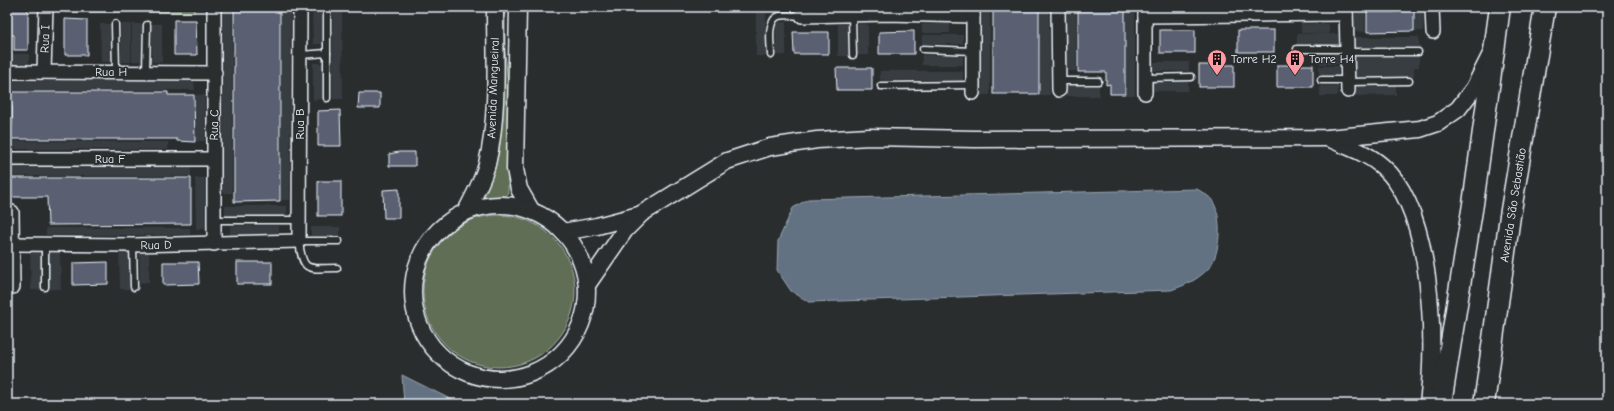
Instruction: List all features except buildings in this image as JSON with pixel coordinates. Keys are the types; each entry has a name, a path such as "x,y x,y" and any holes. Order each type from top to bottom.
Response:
{"main road":[{"path":"1441,404 1473,204 1500,7"},
{"name":"Avenida São Sebastião","path":"1484,404 1510,216 1545,7"}],"street":[{"name":"Rua I","path":"44,71 46,7"},
{"name":"Rua C","path":"214,7 214,244"},
{"name":"Rua B","path":"299,241 300,7"},
{"name":"Avenida Mangueiral","path":"466,211 481,182 487,165 494,121 495,7"},
{"name":"Avenida Mangueiral","path":"518,7 515,169 519,189 531,210"},
{"path":"1058,7 1060,85"},
{"path":"1432,7 1432,32"},
{"path":"802,11 852,16 886,11 973,12 974,89"},
{"path":"1145,93 1145,12 1346,11 1348,84"},
{"path":"587,285 625,230 641,214 728,161 770,147 817,140 869,137 975,140 1328,138 1420,128 1438,123 1449,117 1465,100 1474,88 1494,48"},
{"name":"Rua H","path":"7,72 116,71 215,73"},
{"path":"1328,138 1362,152 1383,166 1401,189 1412,214 1426,272 1431,312 1432,350 1428,404"},
{"name":"Rua F","path":"7,159 214,159"},
{"path":"487,205 509,205 531,210 548,219 563,232 580,256 587,285 585,315 573,342 552,363 526,376 497,380 468,374 442,359 424,336 413,308 413,278 422,250 441,227 466,211 487,205"},
{"path":"12,212 13,286"},
{"path":"563,232 597,226 641,214"},
{"name":"Rua D","path":"13,244 133,245 299,241"}],"lane":[{"path":"771,55 771,23 775,18 780,16 802,11"},
{"path":"327,13 328,98"},
{"path":"852,16 853,55"},
{"path":"115,24 116,71"},
{"path":"146,72 147,25"},
{"path":"923,49 974,51"},
{"path":"1298,49 1418,52"},
{"path":"300,55 327,53"},
{"path":"1145,78 1191,77"},
{"path":"1321,80 1348,84 1409,81"},
{"path":"1060,85 1098,81"},
{"path":"881,86 974,89"},
{"path":"214,220 300,220"},
{"path":"337,268 309,268 304,264 301,258 299,241 339,241"},
{"path":"45,245 45,287"},
{"path":"133,245 134,287"}],"shaded area":[{"path":"221,7 232,7 232,193 222,193"},
{"path":"281,7 291,7 290,200 281,200"},
{"path":"980,7 990,7 990,95 980,95"},
{"path":"1039,7 1049,7 1050,95 1040,95"},
{"path":"1066,7 1076,7 1076,71 1066,71"},
{"path":"1125,7 1135,7 1135,95 1125,95"},
{"path":"1355,7 1365,7 1365,32 1355,31"},
{"path":"1414,7 1423,7 1423,31 1414,31"},
{"path":"312,12 322,12 323,44 313,44"},
{"path":"333,12 342,12 343,99 333,99"},
{"path":"756,13 766,13 766,56 756,56"},
{"path":"776,22 786,22 786,55 776,55"},
{"path":"848,23 848,56 838,56 838,24"},
{"path":"950,23 950,33 922,33 922,24"},
{"path":"100,24 110,24 111,62 101,62"},
{"path":"121,24 131,24 131,62 121,62"},
{"path":"132,24 142,24 142,61 132,61"},
{"path":"152,24 162,24 162,62 152,62"},
{"path":"858,24 868,24 868,55 858,55"},
{"path":"1301,24 1329,24 1329,34 1301,33"},
{"path":"1297,34 1338,34 1338,44 1297,44"},
{"path":"922,35 963,35 963,44 922,44"},
{"path":"1355,37 1419,37 1419,47 1355,47"},
{"path":"7,54 29,54 29,64 7,64"},
{"path":"1337,54 1338,64 1320,64 1320,55"},
{"path":"922,55 963,55 963,65 922,65"},
{"path":"1355,57 1419,57 1419,67 1414,67 1414,77 1355,77"},
{"path":"1152,62 1189,62 1189,71 1152,71"},
{"path":"313,63 323,63 323,99 313,100"},
{"path":"1319,66 1338,66 1338,75 1319,75"},
{"path":"880,71 963,71 963,81 880,80"},
{"path":"7,81 194,81 195,90 7,91"},
{"path":"1152,82 1188,82 1188,91 1152,91"},
{"path":"1066,86 1099,86 1099,96 1066,96"},
{"path":"1320,86 1338,86 1338,96 1320,96"},
{"path":"1356,86 1396,86 1396,95 1356,96"},
{"path":"195,95 205,95 205,141 195,141"},
{"path":"7,141 168,142 168,150 7,149"},
{"path":"7,167 191,167 191,176 7,176"},
{"path":"195,178 205,178 206,229 196,229"},
{"path":"225,206 287,206 287,216 225,216"},
{"path":"230,226 279,226 279,236 230,235"},
{"path":"311,227 340,227 340,236 311,236"},
{"path":"46,228 190,228 190,235 46,235"},
{"path":"30,252 60,253 61,289 31,290"},
{"path":"119,253 129,253 129,289 120,289"},
{"path":"139,253 149,253 149,282 140,283"}],"green space":[{"path":"65,7 194,7 194,12 65,12"},
{"path":"502,7 505,7 505,51 509,95 508,192 506,196 482,197 494,172 499,151"},
{"path":"506,215 528,220 553,237 570,262 574,276 574,306 570,320 553,345 528,362 514,366 492,367 470,362 451,350 440,339 428,320 424,306 423,284 428,262 440,243 451,232 470,220 484,216"}],"water":[{"path":"1197,189 1211,199 1216,207 1219,235 1216,255 1208,269 1200,276 1171,290 809,302 791,291 777,270 778,241 793,208 808,199"},
{"path":"402,375 460,404 404,404"}],"place":[{"name":"Torre H2","path":"1217,76"},
{"name":"Torre H4","path":"1295,76"}]}
